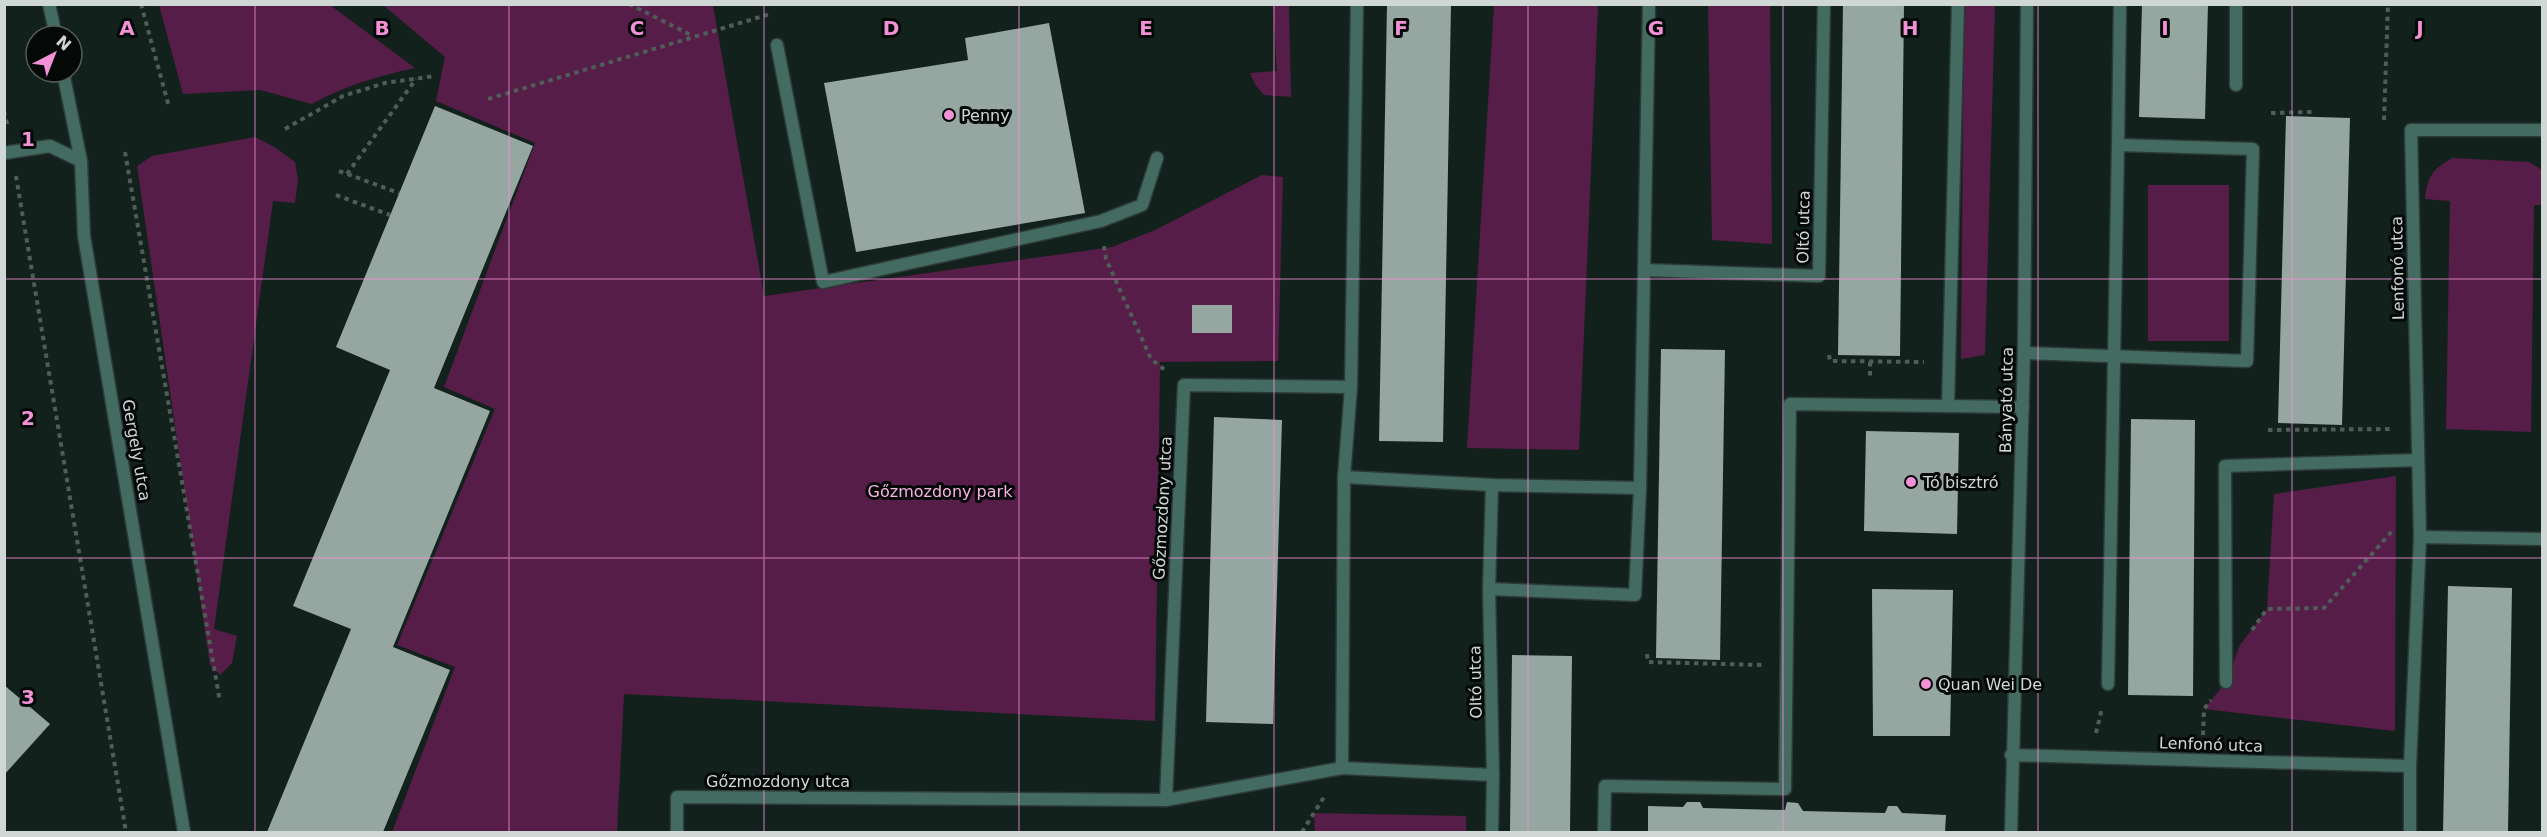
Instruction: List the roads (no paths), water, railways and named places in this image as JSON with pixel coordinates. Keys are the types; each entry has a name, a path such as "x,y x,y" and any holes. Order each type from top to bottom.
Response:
{"street":[{"path":"49,4 53,24"},
{"path":"1357,4 1351,387 1344,477 1342,768 1493,775"},
{"path":"1489,589 1635,595 1640,488 1649,4"},
{"name":"Oltó utca","path":"1645,270 1819,276 1824,4"},
{"path":"1948,406 1958,4"},
{"name":"Bányató utca","path":"2011,832 2011,754 2023,407 2027,4"},
{"path":"2108,684 2112,355 2120,4"},
{"path":"2236,4 2236,85"},
{"path":"777,45 823,282 1101,221 1142,206 1157,158"},
{"name":"Gergely utca","path":"65,84 81,161 84,236 184,832"},
{"name":"Lenfonó utca","path":"2410,832 2410,766 2420,537 2411,130 2542,130"},
{"path":"2024,353 2247,360 2253,149 2118,145"},
{"path":"8,153 50,147 81,161"},
{"name":"Gőzmozdony utca","path":"1166,800 1184,385 1351,387"},
{"path":"1604,832 1605,786 1785,789 1790,404 2023,407"},
{"path":"2226,682 2225,466 2418,460"},
{"path":"1344,477 1492,485 1640,488"},
{"name":"Oltó utca","path":"1492,485 1489,589 1492,832"},
{"path":"2420,537 2542,539"},
{"name":"Lenfonó utca","path":"2011,754 2410,766"},
{"name":"Gőzmozdony utca","path":"677,832 677,797 1166,800 1342,768"}],"place":[{"name":"Penny","path":"949,115"},
{"name":"Tó bisztró","path":"1911,482"},
{"name":"Quan Wei De","path":"1926,684"}],"park label":[{"name":"Gőzmozdony park","path":"940,491"}]}
